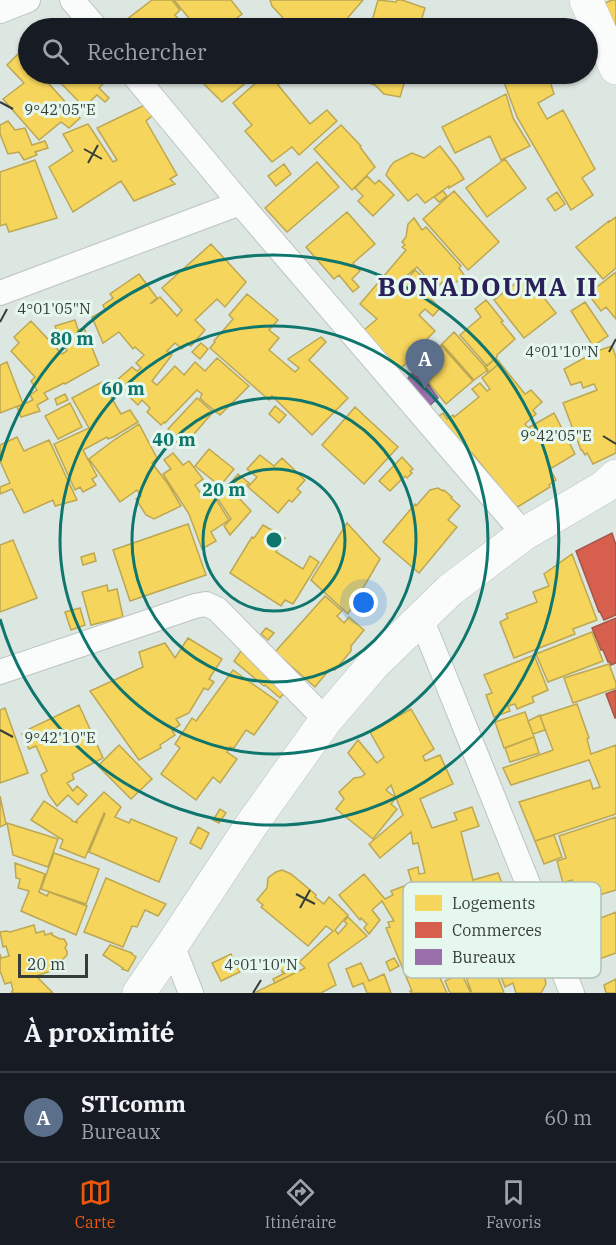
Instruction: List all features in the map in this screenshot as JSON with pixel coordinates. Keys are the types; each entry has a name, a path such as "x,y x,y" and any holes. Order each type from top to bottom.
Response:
{"main road":[{"path":"586,0 594,18"},
{"path":"598,27 616,68"},
{"path":"139,993 252,824 326,720 373,665 450,590 524,534 612,483"}],"street":[{"path":"0,11 28,0"},
{"path":"72,0 87,18"},
{"path":"141,84 240,203 524,534"},
{"path":"0,294 240,203"},
{"path":"0,672 206,604 217,609 326,720"},
{"path":"421,618 527,882"},
{"path":"172,945 191,993"},
{"path":"566,978 572,993"}],"building: Logements":[{"path":"152,0 172,0 180,10 175,15 178,18 129,18"},
{"path":"174,0 231,0 242,14 237,18 189,18"},
{"path":"270,0 363,0 348,18 283,18 272,6"},
{"path":"378,0 396,2 402,0 425,8 422,18 373,18"},
{"path":"616,0 616,28 603,4"},
{"path":"18,54 18,77 7,65"},
{"path":"23,84 49,84 80,118 69,128 61,122 39,140 3,99"},
{"path":"62,84 103,84 99,88 109,98 105,102 97,95 84,107"},
{"path":"204,84 244,84 222,102"},
{"path":"255,84 279,84 310,124 327,110 337,121 299,155 292,147 272,162 245,131 252,125 233,103"},
{"path":"372,84 404,84 400,97 384,94"},
{"path":"505,84 551,84 554,94 538,103 547,119 563,110 595,169 582,178 593,195 571,210 517,117"},
{"path":"506,94 513,118 530,146 501,160 490,136 455,153 442,127"},
{"path":"147,104 153,115 146,121 177,175 170,179 175,184 134,201 121,181 73,212 49,167 73,151 63,134 88,124 113,162 117,160 97,128"},
{"path":"8,121 15,130 25,128 32,145 45,141 48,148 35,152 37,155 24,160 19,152 8,154 0,134 0,125"},
{"path":"341,125 361,146 375,167 352,190 314,149"},
{"path":"440,146 464,179 449,188 449,186 425,203 417,194 408,201 386,175 390,167 394,162 412,153 424,158"},
{"path":"505,159 526,188 487,217 466,188"},
{"path":"35,160 57,218 9,232 6,224 0,226 0,172"},
{"path":"317,162 339,187 287,232 265,208"},
{"path":"284,164 291,174 276,186 268,176"},
{"path":"367,176 375,184 379,180 394,195 373,216 358,201 363,196 355,188"},
{"path":"443,191 447,196 439,202 434,197"},
{"path":"454,191 499,242 468,270 423,219"},
{"path":"557,192 565,204 555,211 547,199"},
{"path":"347,212 375,244 353,263 360,271 352,279 359,287 353,292 339,275 334,279 306,247"},
{"path":"616,217 616,268 603,279 576,247"},
{"path":"414,218 422,230 426,227 461,266 459,268 464,275 452,286 446,279 436,288 417,267 404,278 418,290 432,297 431,299 440,308 433,316 425,309 419,315 435,331 418,348 420,350 398,371 364,330 377,319 360,304 406,250 402,247 405,245 402,242 406,237 408,224"},
{"path":"211,244 246,282 225,307 217,299 195,320 205,330 191,346 187,343 182,349 175,343 167,351 172,355 152,381 157,385 175,366 184,375 195,362 205,371 217,358 249,386 220,415 200,398 202,394 197,390 161,425 147,412 150,408 142,400 138,405 116,381 132,367 137,371 141,368 136,363 144,355 135,347 133,349 119,332 103,343 92,317 105,310 103,305 113,298 110,294 139,274 157,298 151,303 160,297 177,316 182,310 162,288"},
{"path":"415,270 426,280 419,288 408,278"},
{"path":"616,272 616,319 606,307 601,311 588,294"},
{"path":"526,275 556,313 524,338 494,300"},
{"path":"247,294 278,320 269,330 279,338 269,350 295,372 299,368 288,359 321,337 326,342 309,360 348,398 312,435 272,396 269,400 210,348 233,319 229,315"},
{"path":"486,300 515,339 487,366 460,335 481,317 475,309"},
{"path":"585,302 608,336 593,346 571,311"},
{"path":"75,320 78,330 84,328 99,365 44,393 48,399 37,405 40,411 21,417 17,407 33,400 30,395 37,390 31,381 35,377 11,351 19,343 14,337 31,321 62,354 67,351 55,326"},
{"path":"454,332 488,370 474,380 442,344"},
{"path":"201,343 208,349 200,359 192,352"},
{"path":"441,345 473,381 446,404 428,382 438,371 428,359"},
{"path":"612,346 616,357 616,453 593,464 587,453 585,455 581,450 563,403 597,390 594,384 583,388 581,382 571,385 564,369 597,351"},
{"path":"496,358 500,363 488,373 485,367"},
{"path":"7,362 23,404 0,413 0,365"},
{"path":"500,363 525,394 531,390 542,402 533,410 536,414 525,424 528,428 554,413 575,454 550,469 556,480 549,485 550,487 516,508 472,453 470,455 433,421 443,413 447,419 453,415 454,417 479,397 472,389 480,383 487,391 490,389 482,378"},
{"path":"102,382 121,414 130,410 138,422 115,436 108,439 107,437 83,450 97,476 92,479 96,485 83,492 80,487 75,490 54,444 89,428 72,398"},
{"path":"65,394 68,400 57,405 55,399"},
{"path":"197,398 213,412 182,448 176,443 179,439 168,429"},
{"path":"70,403 82,427 58,439 45,416"},
{"path":"275,406 286,415 279,423 269,414"},
{"path":"355,407 398,447 364,484 322,445"},
{"path":"139,424 157,458 152,463 181,506 154,519 146,515 136,499 141,496 137,490 120,502 89,459"},
{"path":"17,437 24,451 49,440 77,500 55,506 53,500 24,513 12,489 0,494 0,487 10,483 0,461 0,445"},
{"path":"209,449 234,469 220,486 195,466"},
{"path":"173,453 183,465 189,461 203,479 195,485 204,498 212,493 229,520 211,532 216,541 202,549 189,514 163,474 171,469 164,460"},
{"path":"260,455 274,466 282,458 305,480 297,489 301,492 292,502 289,500 278,513 248,487 257,477 247,469"},
{"path":"402,457 413,469 410,471 412,473 407,478 405,476 390,491 379,481"},
{"path":"238,474 249,483 237,496 251,511 230,535 224,526 231,519 214,493 221,487 225,490"},
{"path":"438,488 444,490 460,506 448,520 457,527 419,573 383,542 415,504 416,506 430,490"},
{"path":"347,523 380,559 348,614 311,580"},
{"path":"188,524 206,575 130,601 113,550"},
{"path":"263,525 285,538 276,552 303,569 310,556 319,562 293,604 285,600 281,606 230,573 252,537 254,538"},
{"path":"13,540 37,598 0,612 0,545"},
{"path":"94,553 96,561 83,565 81,557"},
{"path":"572,554 597,620 573,629 575,634 514,658 500,622 508,618 506,614 537,602 533,592 549,586 544,574"},
{"path":"107,585 108,591 117,589 123,617 91,625 82,592"},
{"path":"325,596 342,611 337,616 344,623 349,617 364,630 351,646 351,651 335,670 329,670 315,687 275,652"},
{"path":"80,608 85,625 71,630 65,612"},
{"path":"266,628 274,633 268,640 261,634"},
{"path":"592,632 603,661 548,682 536,654"},
{"path":"188,638 222,659 209,679 214,682 208,690 204,688 189,713 176,719 180,725 172,730 175,735 160,745 161,748 139,760 90,691 143,667 139,652 165,643 175,658"},
{"path":"241,651 284,693 280,698 234,661"},
{"path":"534,655 548,690 532,697 534,702 517,709 515,704 508,706 510,711 494,717 486,695 492,693 484,675"},
{"path":"609,664 616,688 573,703 564,678"},
{"path":"233,670 278,702 254,735 246,730 234,748 230,747 227,752 237,759 220,783 213,777 196,800 161,774 180,748 175,744 192,718 196,721"},
{"path":"577,704 589,738 587,739 591,754 616,745 616,814 535,841 519,802 590,780 593,789 600,787 589,760 511,785 503,768 553,750 540,716"},
{"path":"79,705 103,758 72,774 74,779 67,783 73,791 77,786 87,795 78,805 68,795 57,806 49,795 41,775 47,771 36,746 29,749 22,734"},
{"path":"5,708 28,773 0,783 0,710"},
{"path":"411,709 434,749 423,756 425,761 440,755 453,784 420,799 432,828 457,820 454,813 472,807 479,826 461,832 473,880 498,873 502,882 412,882 408,870 418,867 419,874 425,873 418,843 413,844 411,832 380,858 369,844 403,815 396,798 391,804 397,809 373,839 336,809 344,799 339,792 354,778 365,774 348,753 358,740 377,763 384,757 370,732","holes":["391,785 396,798 386,790"]},
{"path":"525,712 534,737 504,748 495,722"},
{"path":"540,715 545,730 533,734 528,721"},
{"path":"534,737 539,753 510,762 505,748"},
{"path":"119,745 152,779 131,799 98,766"},
{"path":"104,792 121,807 115,817 129,823 131,819 177,838 159,882 89,852 104,813 85,858 60,848 63,840 31,820 44,801 78,823 76,821"},
{"path":"0,796 6,824 0,827"},
{"path":"220,809 226,813 219,823 213,820"},
{"path":"616,817 616,890 601,894 601,882 573,882 572,880 563,882 557,861 566,858 559,836"},
{"path":"7,823 58,839 48,867 13,855"},
{"path":"198,827 209,833 201,849 190,843"},
{"path":"554,835 562,857 544,864 535,841"},
{"path":"54,853 99,869 86,904 41,889"},
{"path":"15,863 45,874 39,892 47,896 49,892 87,906 76,935 21,911 29,891 18,888 20,879 16,878"},
{"path":"282,870 291,874 324,904 329,897 348,915 335,930 338,934 347,924 344,921 348,917 367,936 328,964 336,985 321,993 254,993 305,968 299,962 333,931 326,926 308,946 261,907 263,905 257,900 267,888 268,878"},
{"path":"364,874 385,899 393,895 391,891 403,886 403,969 386,928 390,927 388,922 394,921 382,901 372,910 380,920 369,934 364,928 367,924 361,918 360,920 339,895"},
{"path":"106,878 166,904 158,916 145,910 137,927 132,926 123,947 84,932"},
{"path":"616,912 616,953 601,958 601,918"},
{"path":"34,925 36,933 44,931 45,935 52,933 64,939 67,944 65,948 67,955 51,971 36,976 53,993 11,993 13,990 11,982 5,984 0,971 0,954 1,958 9,956 6,946 3,947 0,932 10,932"},
{"path":"110,945 132,953 136,957 128,971 103,955"},
{"path":"231,954 240,972 221,981 212,963"},
{"path":"394,958 399,966 390,971 386,962"},
{"path":"288,960 297,972 275,983 273,979 285,973 279,966"},
{"path":"361,963 369,981 384,974 391,993 367,993 363,983 353,987 346,969"},
{"path":"407,978 440,978 447,993 411,993"},
{"path":"451,978 464,978 471,993 450,993 445,981"},
{"path":"466,978 498,978 504,993 472,993"},
{"path":"501,978 545,978 546,984 541,993 516,993 513,983 505,987"},
{"path":"616,979 616,993 606,993 604,985"}],"building: Commerces":[{"path":"612,533 616,545 616,615 604,620 576,551"},
{"path":"616,618 616,663 611,665 601,650 592,628"},
{"path":"616,690 616,718 615,718 606,694"}],"building: Bureaux":[{"path":"417,369 438,398 427,408 406,380"}],"place":[{"name":"STIcomm","path":"425,389"}],"district":[{"name":"BONADOUMA II","path":"488,287"}]}
